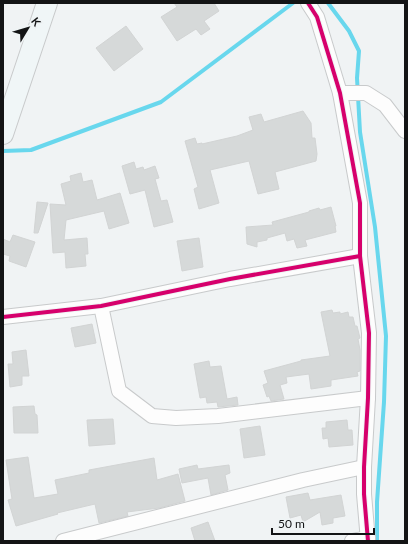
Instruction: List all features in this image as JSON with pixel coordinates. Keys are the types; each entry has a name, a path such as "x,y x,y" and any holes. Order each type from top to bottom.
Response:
{"main road":[{"path":"5,129 47,3"}],"street":[{"path":"308,3 317,17 345,93 360,203 360,256 369,333 368,398 364,467 364,494 368,539 352,541"},
{"path":"345,93 366,93 385,106 402,122"},
{"path":"3,317 101,306 230,279 360,256"},
{"path":"101,306 119,391 152,416 176,418 218,416 368,398"},
{"path":"63,541 106,536 303,480 364,467"}],"building":[{"path":"174,3 214,3 219,11 204,21 210,29 201,35 196,29 177,41 161,17 177,7"},
{"path":"126,26 143,49 114,71 96,48"},
{"path":"303,111 311,123 312,138 315,138 317,154 316,161 275,172 279,189 258,194 249,161 210,170 219,203 199,209 194,189 198,187 185,141 195,138 197,144 202,144 237,136 253,130 249,117 261,114 264,122"},
{"path":"134,162 136,169 143,167 144,170 155,166 159,178 155,179 161,201 167,200 173,222 154,227 145,190 130,194 122,166"},
{"path":"81,173 83,182 92,180 97,200 120,193 129,223 109,229 104,211 66,220 64,240 87,238 88,254 85,254 86,266 66,268 65,252 53,253 50,204 66,205 61,184 71,181 70,176"},
{"path":"37,202 48,203 38,233 34,233"},
{"path":"331,207 336,232 305,240 307,246 297,248 294,239 287,241 285,233 257,242 257,247 247,244 246,227 273,225 272,222 319,208 320,210"},
{"path":"13,235 35,242 26,267 9,261 10,256 3,254 3,239 10,242"},
{"path":"199,238 203,267 182,271 177,241"},
{"path":"332,310 333,313 340,312 340,314 348,312 349,317 353,317 355,326 357,326 360,338 358,339 360,350 360,371 357,372 358,376 331,380 331,386 311,389 309,374 286,377 287,383 280,385 284,399 271,401 269,396 267,397 263,385 268,383 264,371 301,360 330,356 321,312"},
{"path":"92,324 96,343 75,347 71,328"},
{"path":"26,350 29,376 22,376 22,385 10,387 8,364 13,364 12,352"},
{"path":"209,361 210,367 221,366 227,399 237,397 238,405 218,407 217,402 207,403 206,397 200,398 194,364"},
{"path":"34,406 35,414 37,415 38,433 14,433 13,407"},
{"path":"113,419 115,444 89,446 87,420"},
{"path":"347,420 348,430 352,430 353,445 329,447 328,438 323,439 322,428 326,428 326,422"},
{"path":"260,426 265,455 244,458 240,429"},
{"path":"28,457 34,498 58,494 55,480 89,473 89,470 154,458 157,480 178,474 185,501 159,508 127,512 128,516 99,523 95,504 57,513 58,514 16,526 8,500 12,499 6,460"},
{"path":"197,465 198,469 229,465 230,473 225,475 228,490 211,495 208,478 182,483 179,469"},
{"path":"308,493 310,500 341,495 345,516 333,518 333,523 322,525 320,512 303,522 301,515 290,518 286,497"},
{"path":"208,522 215,541 195,541 191,528"}],"waterway":[{"path":"3,151 31,150 161,102 293,3"},
{"path":"328,3 349,31 359,51 357,78 360,132 375,227 386,336 384,402 377,502 377,541"}],"cycle path":[{"path":"308,3 317,17 340,93 360,203 360,256 369,333 368,398 364,467 364,494 368,541"},
{"path":"3,317 101,306 230,279 360,256"}]}
